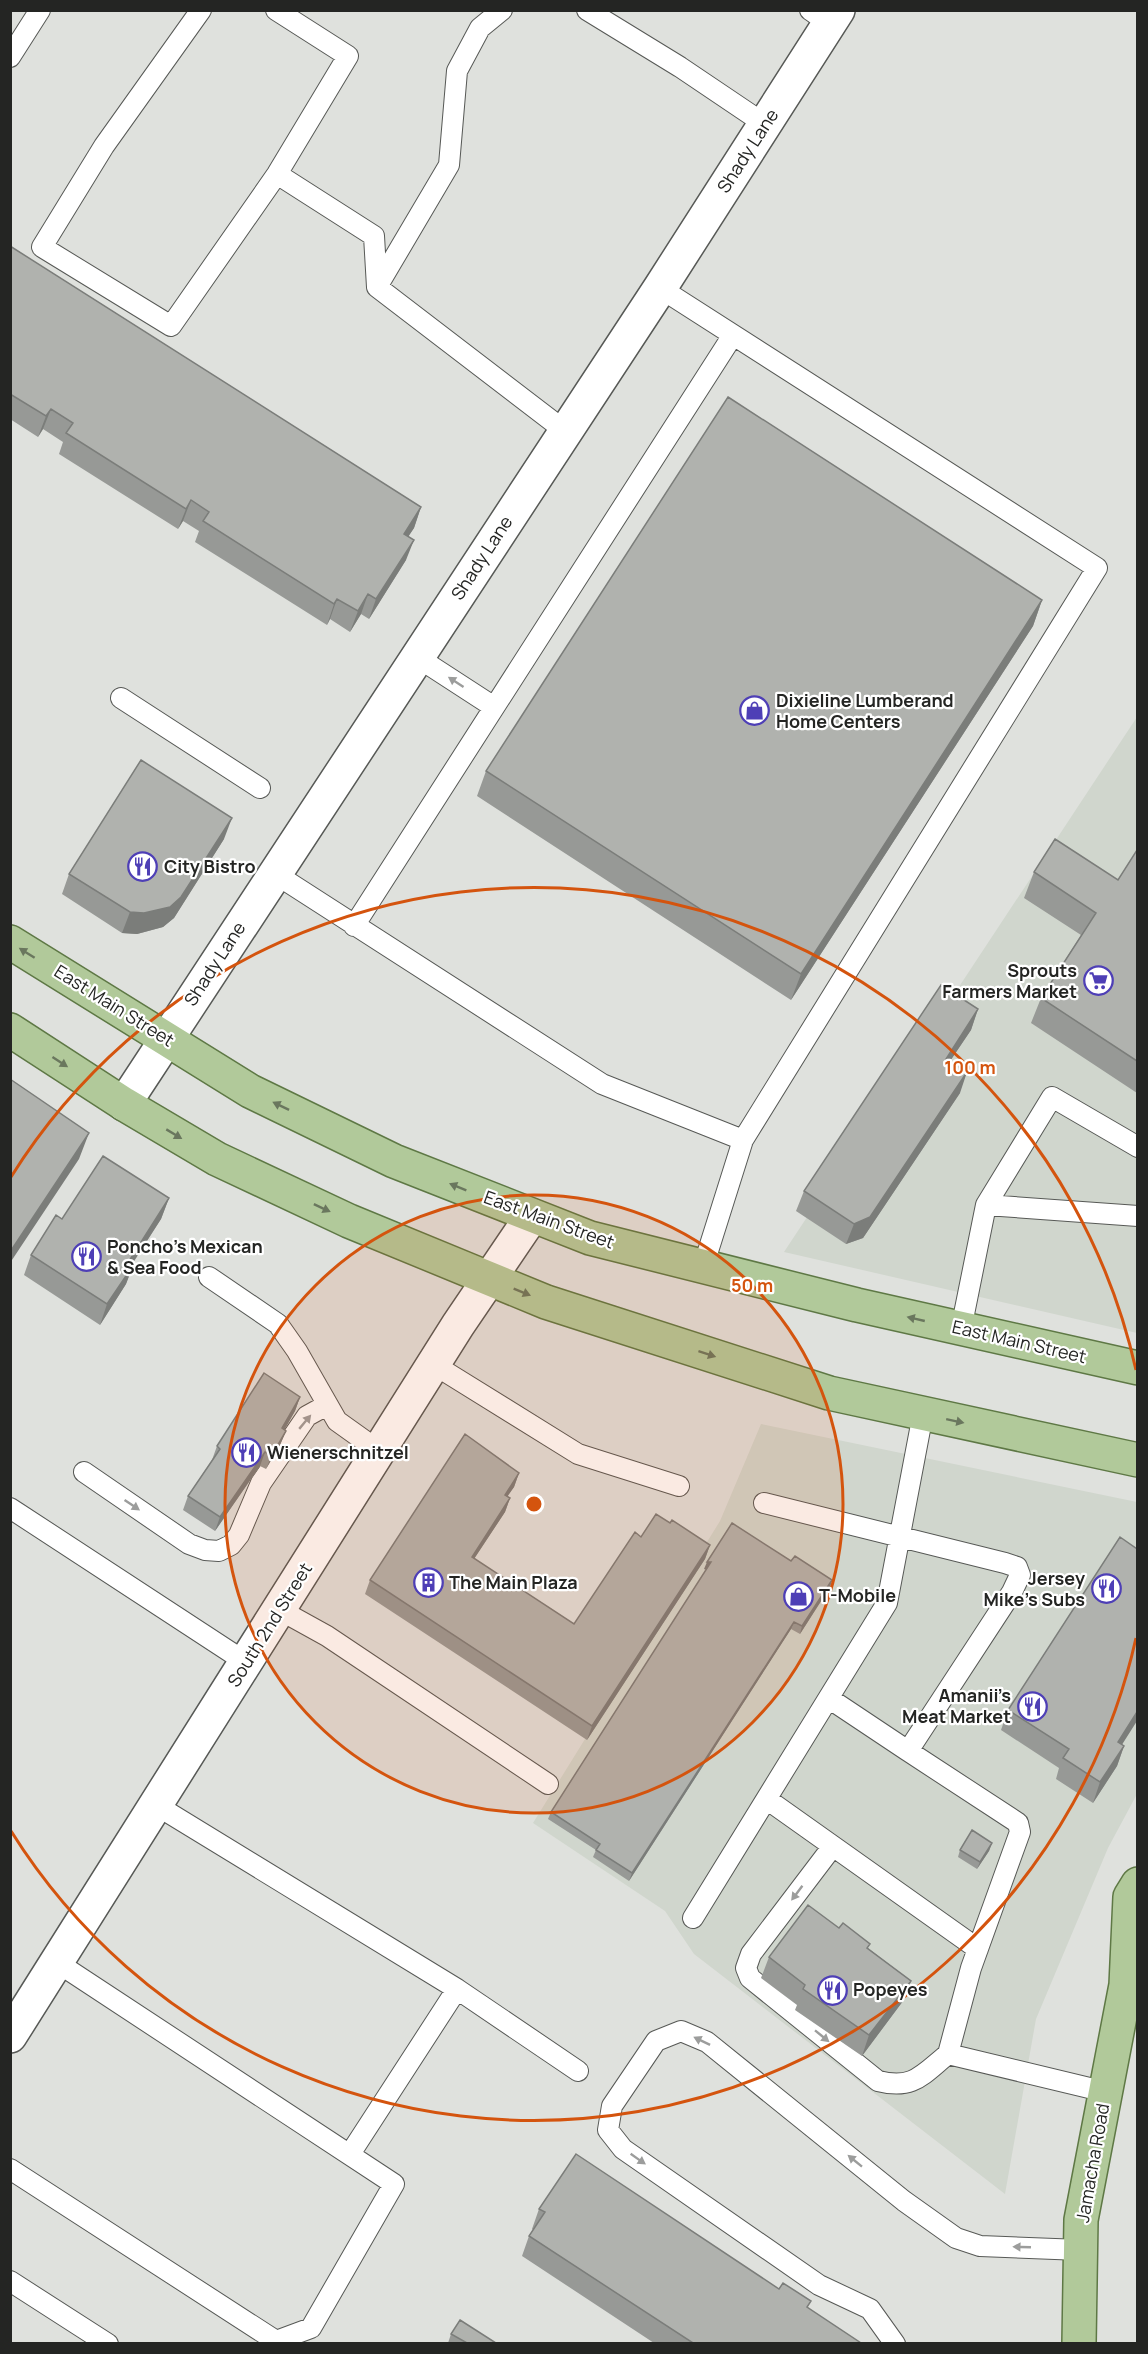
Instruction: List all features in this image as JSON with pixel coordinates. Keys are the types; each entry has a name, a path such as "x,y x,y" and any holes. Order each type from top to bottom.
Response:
{"main road":[{"name":"East Main Street","path":"10,942 250,1091 363,1146 590,1238 962,1329 1137,1368"},
{"path":"10,1030 124,1104 217,1159 349,1221 546,1302 829,1393 1137,1460"},
{"name":"Jamacha Road","path":"1074,2343 1081,2220 1106,2092 1132,1980 1130,1897 1137,1884"}],"street":[{"name":"Shady Lane","path":"124,1104 766,125 826,15"},
{"name":"South 2nd Street","path":"15,2018 58,1963 379,1450 532,1216"}],"lane":[{"path":"10,57 40,10"},
{"path":"201,10 104,146 42,247 171,326 277,174 348,56 276,10"},
{"path":"377,287 449,165 457,71 480,28 502,10"},
{"path":"587,10 680,67 766,125"},
{"path":"277,174 374,236 377,287 565,431"},
{"path":"660,288 1096,568 743,1140 704,1267"},
{"path":"354,926 733,335"},
{"path":"417,657 494,707"},
{"path":"121,698 260,788"},
{"path":"274,873 602,1084 743,1140"},
{"path":"962,1329 986,1205 1052,1097 1137,1148"},
{"path":"986,1205 1137,1216"},
{"path":"209,1277 278,1324 297,1351 336,1421 379,1450"},
{"path":"434,1364 578,1454 679,1486"},
{"path":"84,1473 189,1544 205,1550 219,1551 231,1545 239,1535 261,1483 307,1416 327,1405"},
{"path":"693,1918 768,1800 887,1603 923,1414"},
{"path":"764,1503 1005,1563 1017,1568 1020,1575 1012,1592 908,1751"},
{"path":"10,1508 247,1663"},
{"path":"280,1610 327,1636 548,1784"},
{"path":"830,1699 1018,1823 1020,1832 1017,1846 978,1949 948,2054 913,2082 896,2086 878,2081 750,1978 746,1968 751,1954 832,1846"},
{"path":"768,1800 978,1949"},
{"path":"156,1805 457,1989 578,2071"},
{"path":"10,2169 276,2341 311,2328 394,2184 58,1963"},
{"path":"350,2154 457,1989"},
{"path":"895,2343 870,2309 819,2285 623,2149 608,2130 612,2106 656,2041 681,2031 707,2042 919,2213 956,2238 980,2246 1081,2250"},
{"path":"948,2054 1106,2092"},
{"path":"10,2280 108,2343"}],"shaded area":[{"path":"1137,717 1137,1333 784,1252"},
{"path":"761,1424 1137,1502 1137,1794 1108,1848 1036,2019 1005,2194 694,1954 665,1911 533,1823 720,1521"}],"building":[{"path":"10,246 421,507 404,534 414,540 376,599 368,594 358,611 337,599 334,604 203,521 209,512 191,500 186,509 66,433 73,423 51,409 46,416 10,394"},
{"name":"Dixieline Lumberand Home Centers","path":"728,397 1042,600 801,974 486,771"},
{"name":"City Bistro","path":"141,760 232,818 181,897 170,907 144,913 130,912 69,874"},
{"name":"Sprouts Farmers Market","path":"1055,839 1118,880 1137,850 1137,1061 1041,998 1096,913 1034,872"},
{"path":"941,985 978,1009 946,1059 967,1072 870,1217 854,1224 804,1191"},
{"path":"10,1079 89,1133 10,1252"},
{"name":"Poncho's Mexican & Sea Food","path":"103,1156 169,1198 129,1261 134,1264 107,1304 31,1255 56,1215 62,1219"},
{"name":"Wienerschnitzel","path":"264,1373 300,1397 282,1428 286,1431 272,1455 265,1452 220,1517 188,1496 220,1449 217,1446"},
{"name":"The Main Plaza","path":"465,1434 519,1473 505,1495 510,1498 472,1557 574,1624 635,1532 641,1537 656,1514 670,1523 672,1520 710,1545 592,1726 370,1580"},
{"path":"732,1523 791,1561 795,1556 832,1580 802,1626 794,1622 632,1873 596,1850 600,1844 551,1812 711,1562 707,1562"},
{"path":"1120,1537 1137,1549 1137,1712 1118,1742 1124,1746 1100,1782 1063,1758 1069,1749 1008,1710"},
{"path":"972,1830 992,1843 980,1862 960,1850"},
{"name":"Popeyes","path":"808,1905 839,1928 843,1923 870,1944 867,1948 911,1981 869,2035 803,1989 805,1985 769,1957"},
{"path":"576,2154 779,2289 783,2283 811,2301 807,2307 861,2343 693,2343 529,2236 545,2212 539,2209"},
{"path":"460,2320 496,2343 467,2343 451,2334"}],"place":[{"name":"Dixieline Lumberand Home Centers","path":"755,711"},
{"name":"City Bistro","path":"143,867"},
{"name":"Sprouts Farmers Market","path":"1098,981"},
{"name":"Poncho's Mexican & Sea Food","path":"86,1257"},
{"name":"Wienerschnitzel","path":"246,1453"},
{"name":"The Main Plaza","path":"428,1583"},
{"name":"Jersey Mike's Subs","path":"1106,1589"},
{"name":"T-Mobile","path":"798,1596"},
{"name":"Amanii’s Meat Market","path":"1032,1706"},
{"name":"Popeyes","path":"832,1990"}]}
